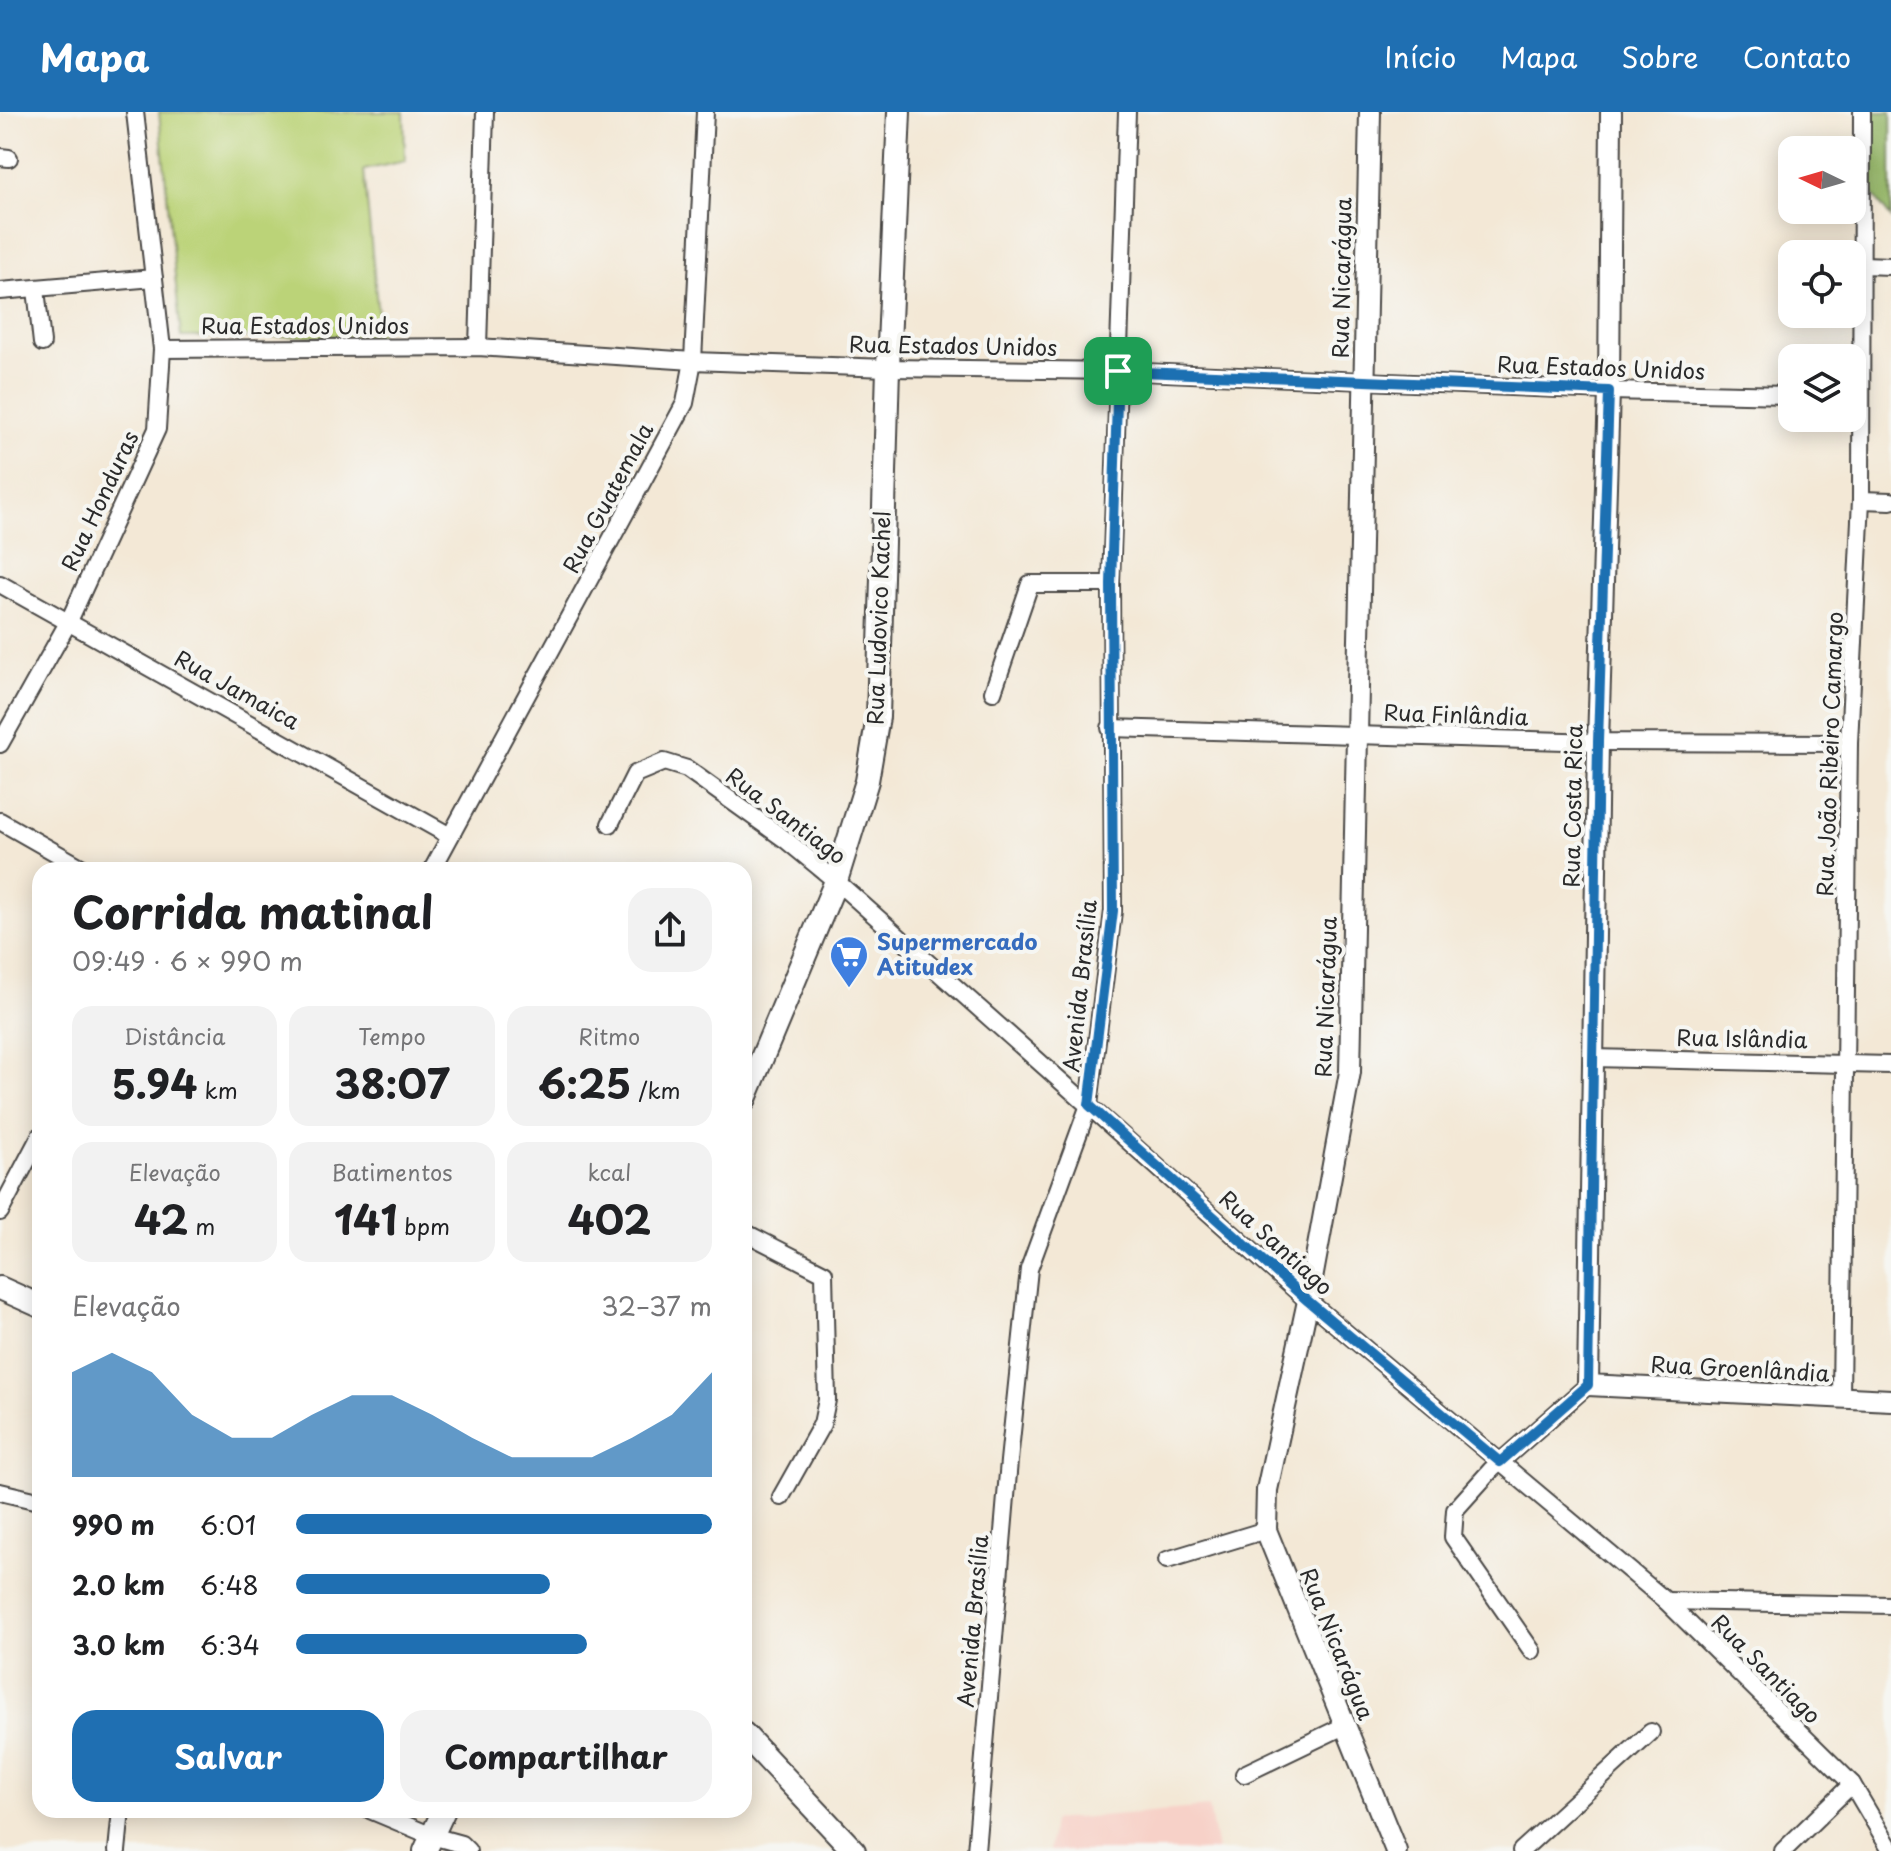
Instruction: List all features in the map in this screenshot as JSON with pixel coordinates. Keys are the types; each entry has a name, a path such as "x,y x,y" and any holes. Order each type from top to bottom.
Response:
{"main road":[{"name":"Rua Ludovico Kachel","path":"752,1082 836,881 867,781 878,717 899,112"},
{"path":"0,1288 32,1302"},
{"path":"752,1743 854,1851"},
{"path":"429,1844 440,1818"}],"street":[{"name":"Rua Honduras","path":"0,744 69,621 157,429 162,349 135,112"},
{"path":"478,347 485,112"},
{"name":"Rua Guatemala","path":"436,862 685,403 693,361 705,112"},
{"name":"Avenida Brasília","path":"976,1851 1009,1461 1029,1269 1089,1105 1113,911 1111,584 1127,112"},
{"name":"Rua Nicarágua","path":"1370,112 1350,1072 1308,1301 1267,1490 1266,1530 1396,1851"},
{"name":"Rua Costa Rica","path":"1588,1385 1598,742 1609,391 1611,112"},
{"name":"Rua João Ribeiro Camargo","path":"1862,112 1862,240"},
{"path":"1866,265 1891,266"},
{"path":"0,291 154,278"},
{"path":"36,289 42,343"},
{"name":"Rua Estados Unidos","path":"162,349 478,347 693,361 888,368 1118,371 1778,395"},
{"name":"Rua João Ribeiro Camargo","path":"1841,1397 1849,743 1861,500 1858,432"},
{"path":"1861,500 1891,501"},
{"name":"Rua Jamaica","path":"0,584 450,836"},
{"path":"993,692 1030,584 1111,584"},
{"name":"Rua Finlândia","path":"1110,728 1598,742 1849,743"},
{"name":"Rua Santiago","path":"610,824 635,774 664,762 687,769 786,840 1308,1301 1666,1601 1852,1784 1891,1850"},
{"path":"0,821 72,862"},
{"name":"Rua Islândia","path":"1592,1058 1891,1065"},
{"path":"0,1212 32,1151"},
{"path":"752,1236 824,1273 827,1400 822,1424 781,1497"},
{"path":"1532,1651 1453,1537 1455,1510 1500,1462 1588,1385"},
{"name":"Rua Groenlândia","path":"1588,1385 1891,1400"},
{"path":"0,1492 32,1500"},
{"path":"1167,1560 1266,1530"},
{"path":"1666,1601 1891,1605"},
{"path":"1244,1774 1344,1726"},
{"path":"1521,1851 1651,1732"},
{"path":"1783,1851 1852,1784"},
{"path":"117,1851 120,1818"},
{"path":"384,1818 429,1844 461,1844 468,1851"}],"shaded area":[{"path":"1209,1807 1217,1851 1049,1851 1053,1820"}],"green space":[{"path":"159,112 404,112 405,161 364,170 380,336 181,337"},
{"path":"1862,112 1891,112 1891,218 1866,182 1866,136 1861,136"}],"place":[{"name":"Supermercado Atitudex","path":"849,989"}],"route":[{"path":"1118,371 1609,391 1598,742 1588,1385 1500,1462 1308,1301 1089,1105 1113,911 1111,584 1118,371"}]}
